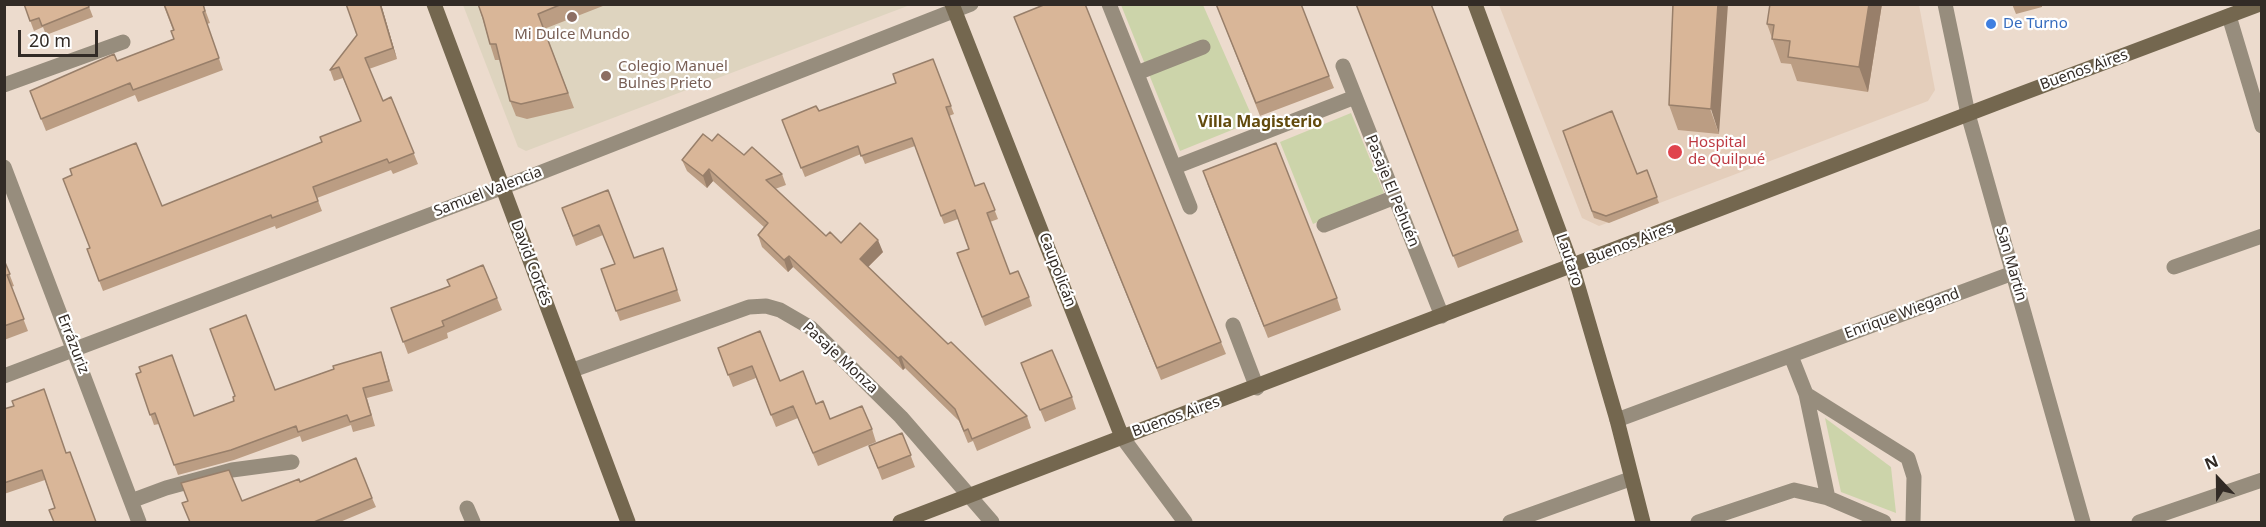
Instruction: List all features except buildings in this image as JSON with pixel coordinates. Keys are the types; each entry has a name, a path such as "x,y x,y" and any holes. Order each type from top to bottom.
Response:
{"street":[{"name":"David Cortés","path":"434,4 501,188 573,370 628,522"},
{"name":"Samuel Valencia","path":"4,376 501,188 953,8 971,4"},
{"path":"1109,4 1190,207"},
{"name":"Lautaro","path":"1474,4 1572,266 1617,420 1630,479 1643,522"},
{"name":"San Martín","path":"1945,4 1968,114 2083,522"},
{"name":"Buenos Aires","path":"900,522 1257,388 2260,4"},
{"name":"Caupolicán","path":"953,8 1122,437 1185,522"},
{"path":"2229,16 2262,126"},
{"path":"4,85 123,42"},
{"path":"1137,73 1203,47"},
{"name":"Pasaje El Pehuén","path":"1343,66 1442,316"},
{"path":"1175,167 1355,97"},
{"name":"Errázuriz","path":"4,167 76,349 139,522"},
{"path":"1324,225 1395,197"},
{"path":"2174,267 2262,236"},
{"name":"Enrique Wiegand","path":"1617,420 2013,273"},
{"name":"Pasaje Monza","path":"573,370 749,307 766,306 780,310 811,328 876,392 930,449 992,522"},
{"path":"1233,325 1257,388"},
{"path":"1791,356 1806,394 1828,498"},
{"path":"1806,394 1908,458 1914,477 1912,522"},
{"path":"131,501 166,488 232,470 292,462"},
{"path":"1510,522 1630,479"},
{"path":"2139,522 2262,480"},
{"path":"1698,522 1794,490 1828,498 1884,522"}],"shaded area":[{"name":"Colegio Manuel Bulnes Prieto","path":"463,5 910,5 526,151 518,147"},
{"name":"Hospital de Quilpué","path":"1499,5 1919,5 1935,90 1928,101 1599,226 1582,218"}],"green space":[{"path":"1121,5 1203,5 1254,121 1180,151"},
{"path":"1351,113 1384,193 1313,224 1280,142"},
{"path":"1825,418 1891,467 1896,513 1841,492"}],"place":[{"name":"Mi Dulce Mundo","path":"572,17"},
{"name":"De Turno","path":"1991,24"},
{"name":"Colegio Manuel Bulnes Prieto","path":"606,76"},
{"name":"Hospital de Quilpué","path":"1675,152"}],"district":[{"name":"Villa Magisterio","path":"1260,122"}]}
